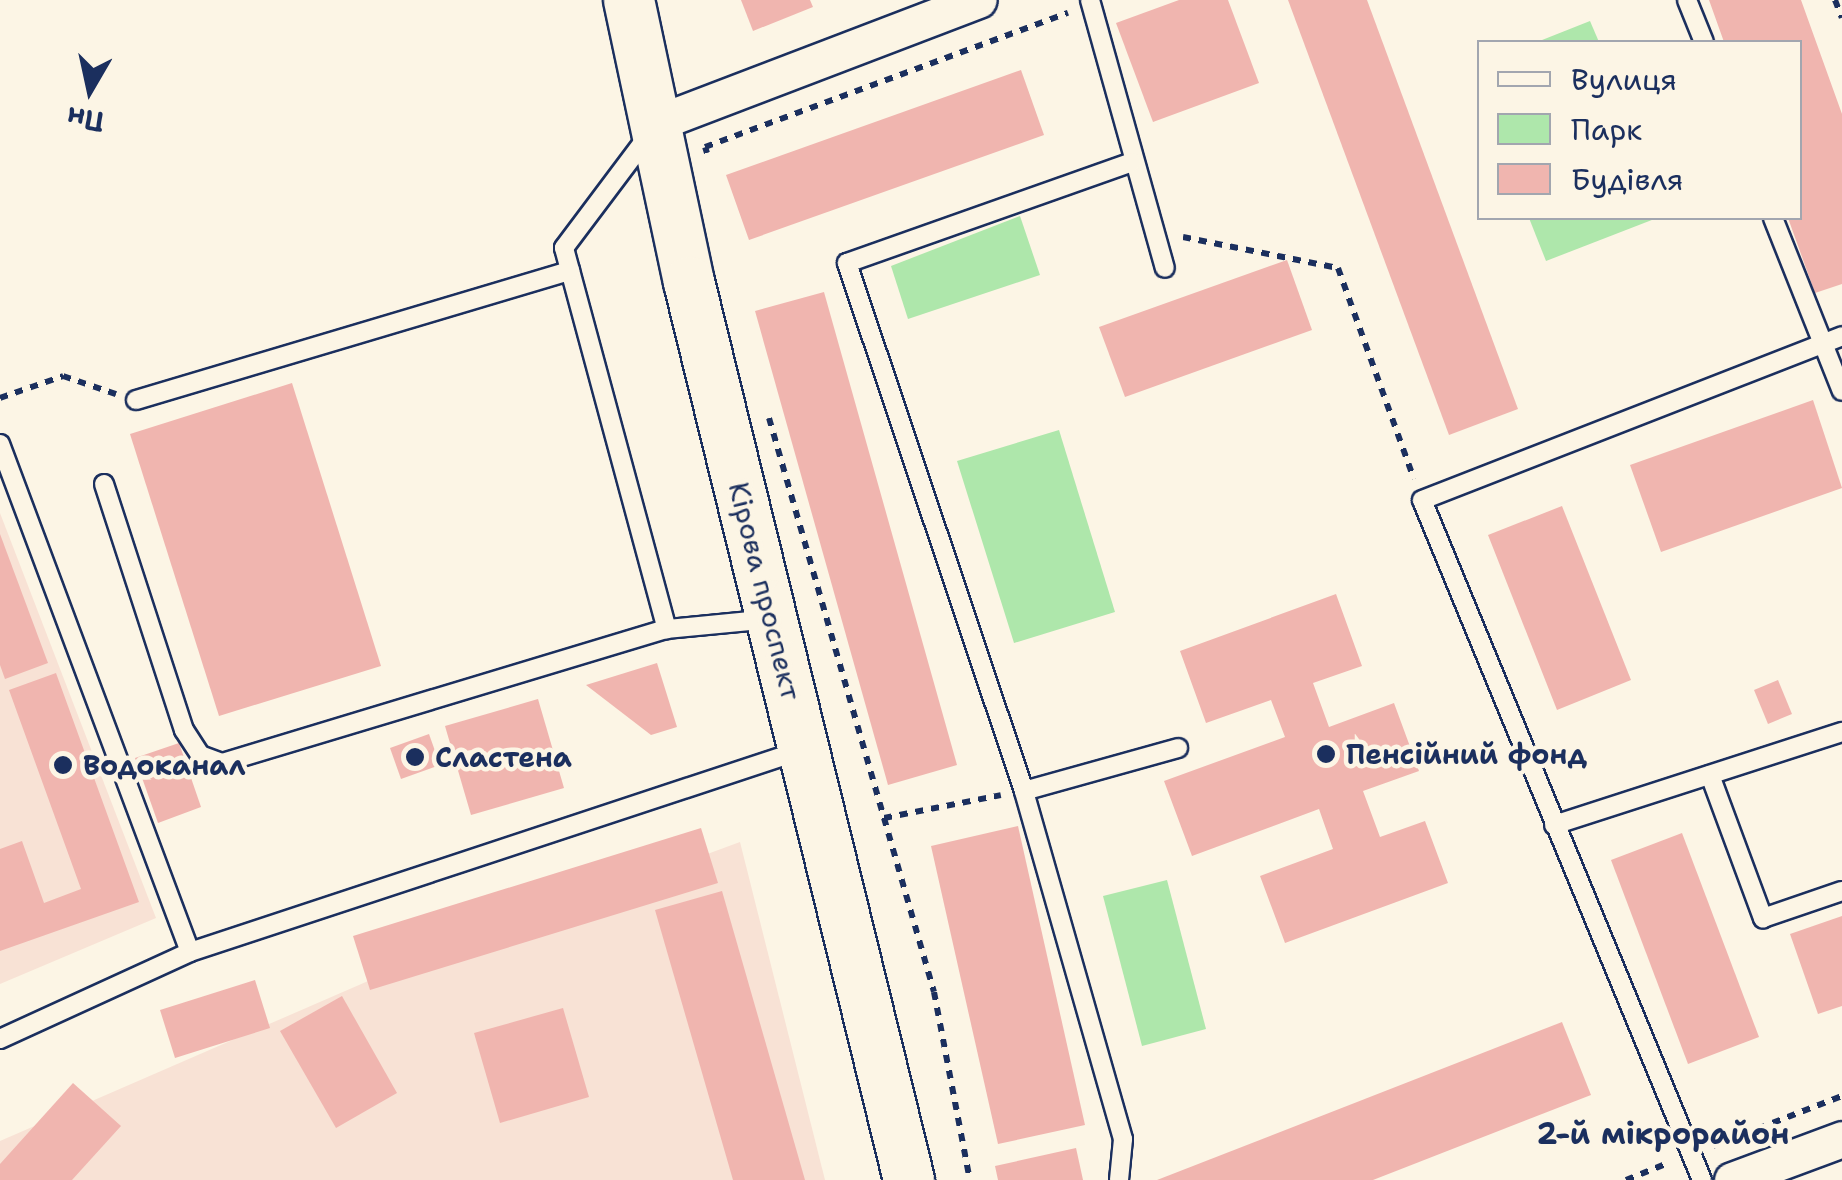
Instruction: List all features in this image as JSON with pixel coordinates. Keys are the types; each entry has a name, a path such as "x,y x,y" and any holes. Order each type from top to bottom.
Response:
{"street":[{"name":"Кірова проспект","path":"629,0 659,122 689,282 909,1180"},
{"path":"659,122 979,0"},
{"path":"1732,1180 1842,1139"}],"lane":[{"path":"1687,0 1703,40"},
{"path":"1090,2 1165,268"},
{"path":"659,122 564,248 666,629"},
{"path":"1119,1180 1124,1140 1024,791 847,262 1132,162"},
{"path":"1774,220 1842,391"},
{"path":"136,400 570,271"},
{"path":"1702,1180 1422,500 1842,336"},
{"path":"0,444 190,952"},
{"path":"104,484 184,730 200,755 222,763 666,629 771,619"},
{"path":"1554,825 1842,732"},
{"path":"1024,791 1178,748"},
{"path":"0,1039 190,952 804,750"},
{"path":"1710,774 1764,918 1842,891"}],"path":[{"path":"1835,0 1842,18"},
{"path":"709,166 706,147 1090,2"},
{"path":"1152,231 1338,268 1422,500"},
{"path":"0,398 63,376 136,400"},
{"path":"766,408 934,992 970,1180"},
{"path":"884,818 1024,791"},
{"path":"1626,1180 1842,1096"}],"shaded area":[{"path":"0,513 156,918 0,984"},
{"path":"740,842 825,1180 0,1180 0,1141 405,965"}],"green space":[{"path":"1590,21 1598,40 1542,40"},
{"path":"1020,216 1040,275 908,319 891,266"},
{"path":"1530,220 1652,220 1546,261"},
{"path":"1059,430 1115,612 1014,643 957,461"},
{"path":"1167,880 1206,1029 1142,1046 1103,896"}],"building":[{"path":"741,0 810,0 813,7 753,31"},
{"path":"1179,0 1228,0 1259,83 1153,122 1116,23"},
{"path":"1288,0 1367,0 1518,409 1449,435"},
{"path":"1709,0 1801,0 1842,114 1842,284 1815,293 1789,220 1802,220 1802,40 1723,40"},
{"path":"1021,70 1044,135 749,240 726,175"},
{"path":"1287,260 1312,330 1125,397 1099,327"},
{"path":"824,292 957,765 888,785 755,311"},
{"path":"292,383 381,666 219,716 130,434"},
{"path":"1813,400 1842,488 1661,552 1630,465"},
{"path":"1562,506 1631,680 1557,710 1488,535"},
{"path":"0,534 48,663 5,679 0,665"},
{"name":"Пенсійний фонд","path":"1336,594 1362,666 1313,683 1329,727 1394,703 1419,771 1363,791 1380,837 1425,821 1448,883 1285,943 1260,876 1333,849 1319,809 1192,856 1164,781 1285,737 1271,700 1206,723 1180,651"},
{"path":"657,663 677,727 651,735 586,685"},
{"name":"Водоканал","path":"56,673 139,902 0,951 0,849 22,841 44,903 81,889 9,690"},
{"path":"1778,680 1792,714 1768,724 1754,690"},
{"path":"538,699 564,788 471,815 445,726"},
{"name":"Сластена","path":"429,734 440,765 401,779 390,748"},
{"path":"179,743 201,807 158,823 135,758"},
{"path":"1018,826 1085,1125 998,1144 931,846"},
{"path":"701,828 718,883 370,990 353,936"},
{"path":"1682,833 1759,1037 1688,1064 1611,860"},
{"path":"722,891 805,1180 733,1180 655,910"},
{"path":"1842,916 1842,1006 1818,1014 1790,934"},
{"path":"255,980 270,1028 175,1058 160,1010"},
{"path":"342,996 397,1093 336,1128 280,1031"},
{"path":"563,1008 589,1097 500,1123 474,1033"},
{"path":"1562,1022 1591,1095 1373,1180 1157,1180"},
{"path":"73,1083 121,1126 72,1180 0,1180 0,1164"},
{"path":"1076,1148 1083,1180 998,1180 995,1166"}],"place":[{"name":"Пенсійний фонд","path":"1326,754"},
{"name":"Сластена","path":"415,757"},
{"name":"Водоканал","path":"63,765"}],"district":[{"name":"2-й мікрорайон","path":"1663,1134"}]}
